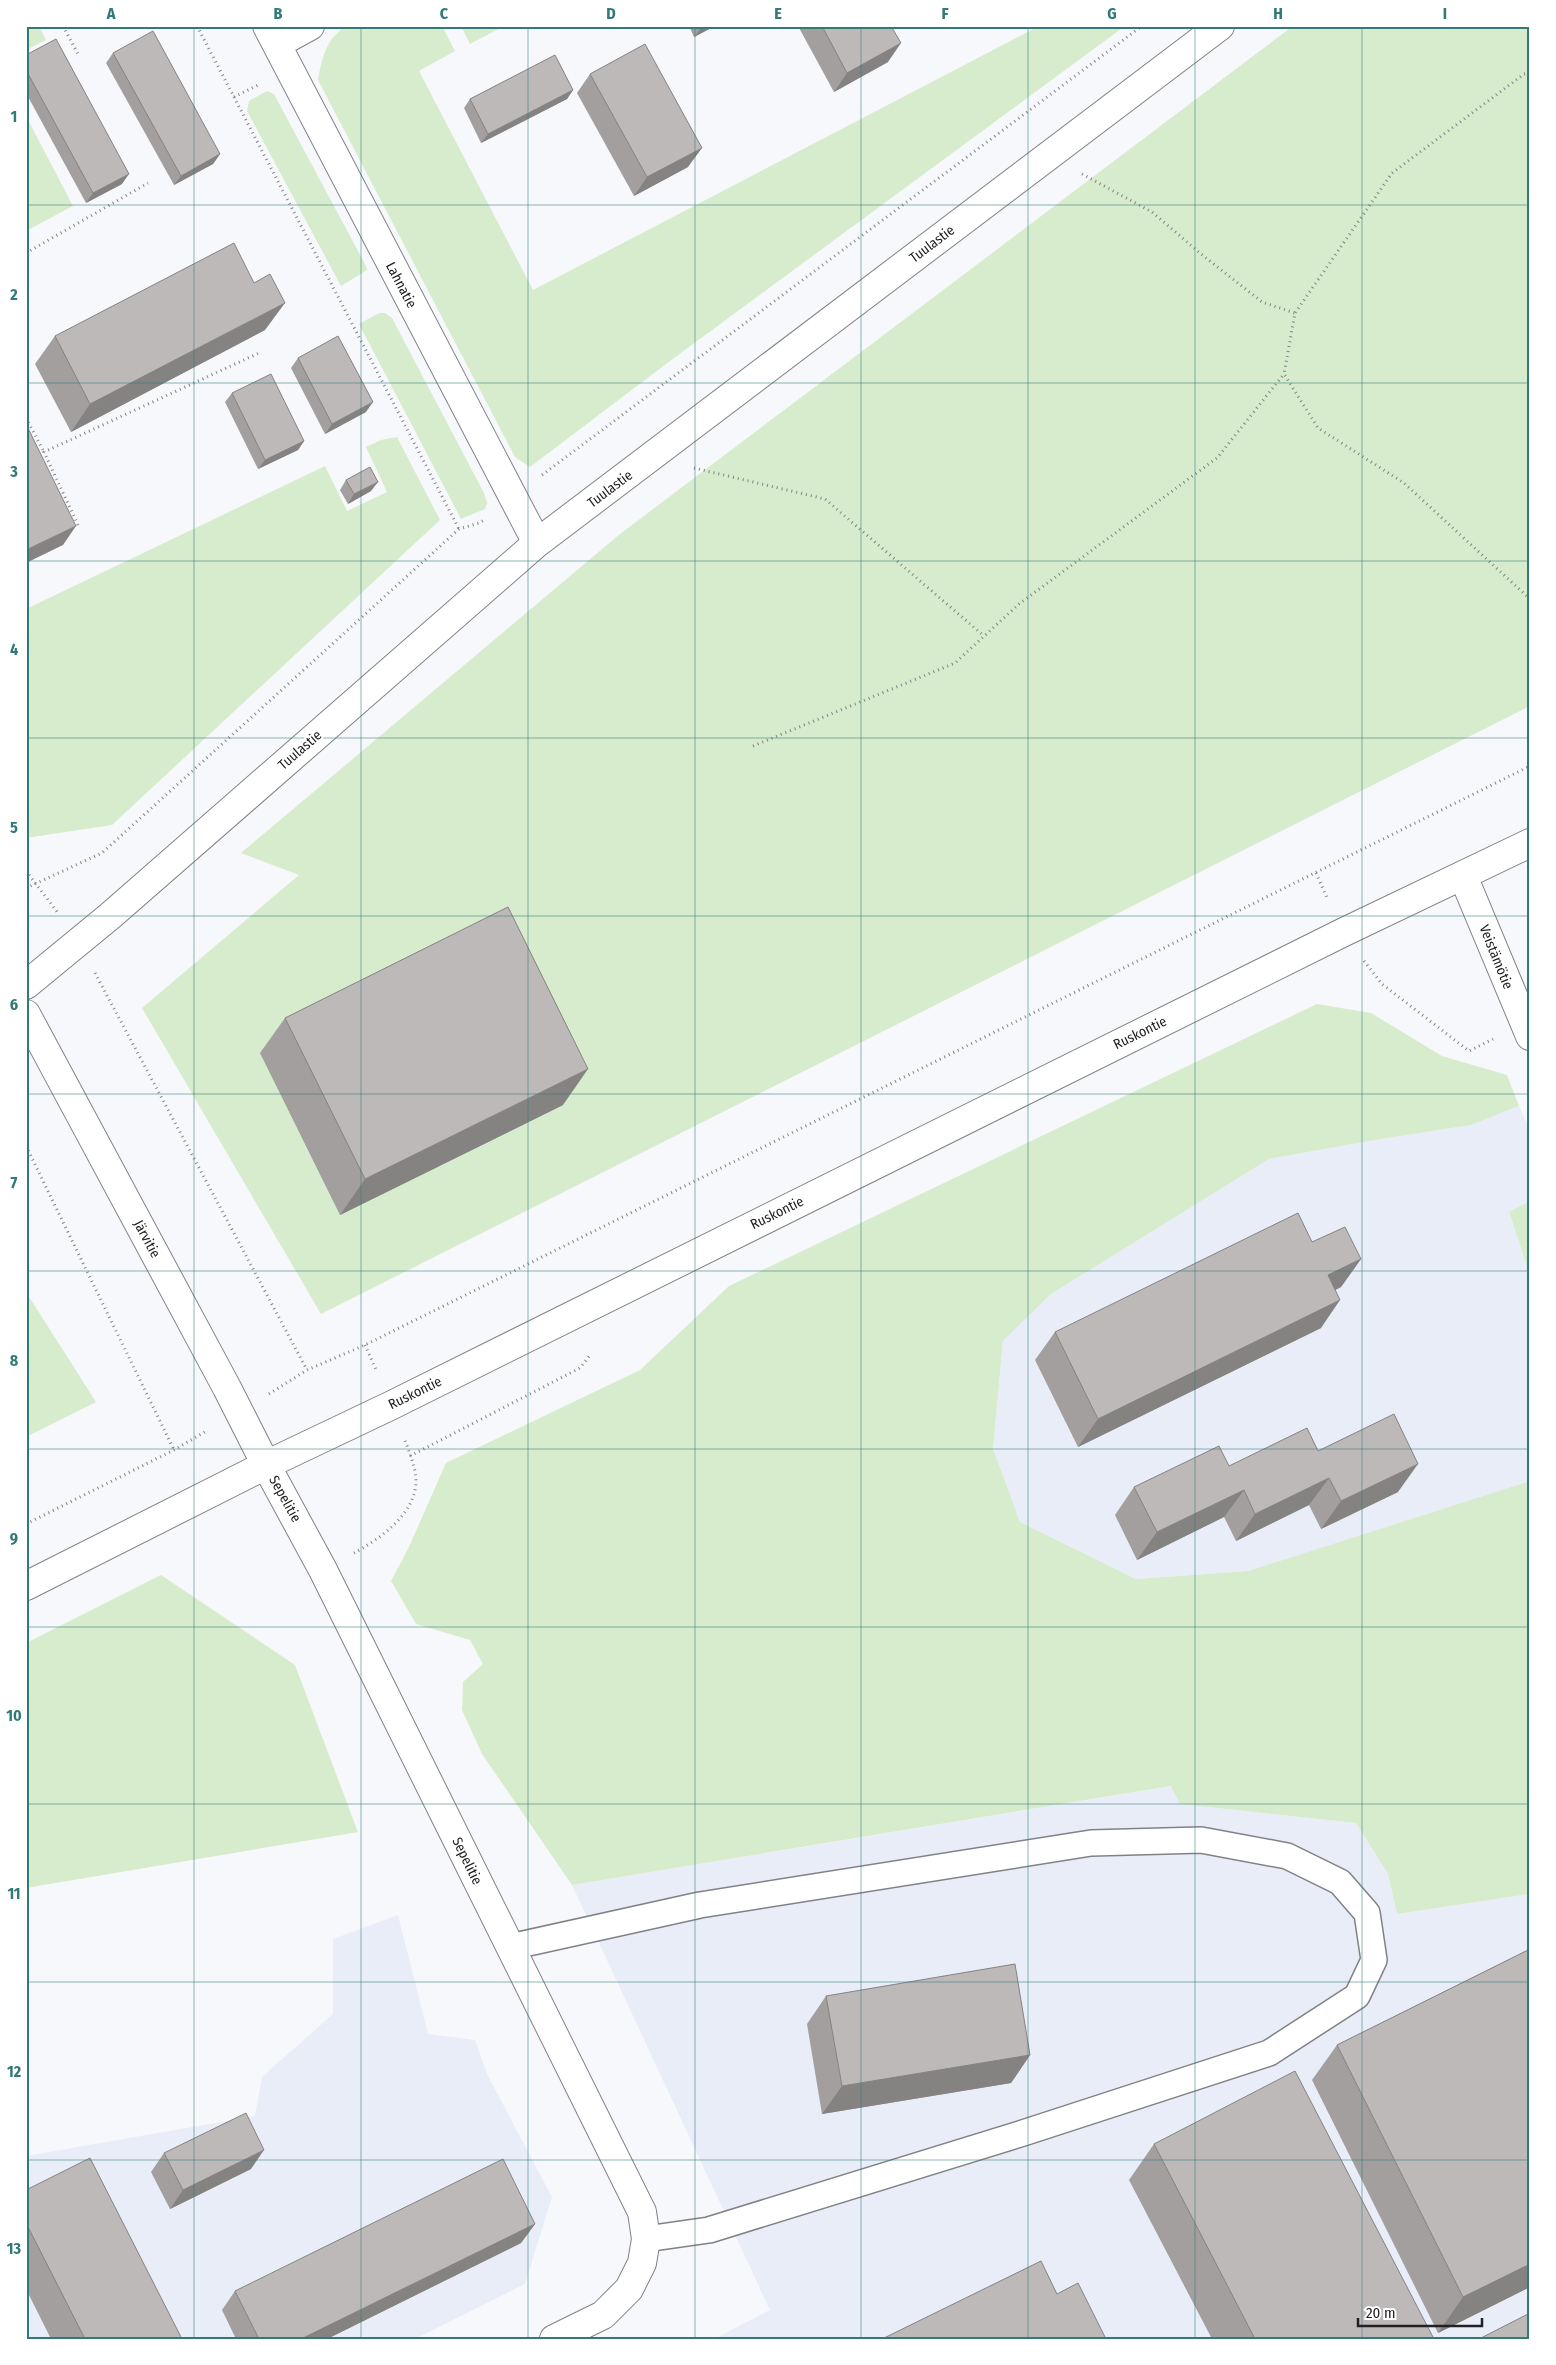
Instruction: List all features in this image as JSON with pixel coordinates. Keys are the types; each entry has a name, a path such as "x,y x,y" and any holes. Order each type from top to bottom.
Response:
{"street":[{"path":"272,35 310,26"},
{"name":"Tuulastie","path":"26,984 110,916 537,543 1220,26"},
{"name":"Lahnatie","path":"272,35 537,543"},
{"name":"Ruskontie","path":"26,1586 266,1465 392,1405 1344,932 1530,843"},
{"name":"Veistämötie","path":"1463,876 1527,1030"},
{"name":"Järvitie","path":"26,1014 240,1412 266,1465"},
{"name":"Sepelitie","path":"266,1465 323,1570 642,2212 644,2251"},
{"path":"554,2339 603,2315 629,2289 644,2251"}],"lane":[{"path":"510,1947 700,1904 1092,1842 1201,1840 1286,1856 1340,1882 1367,1913 1374,1960 1357,1996 1269,2054 644,2251"}],"path":[{"path":"63,26 78,54"},
{"path":"197,26 459,529"},
{"path":"26,888 102,853 459,529 479,523 1142,26"},
{"path":"753,746 955,663 1019,604 1217,458 1284,374 1295,313 1392,172 1524,74 1530,73"},
{"path":"1048,156 1152,212 1262,302 1295,313"},
{"path":"26,253 148,183"},
{"path":"44,452 259,353"},
{"path":"1284,374 1318,428 1404,483 1530,600"},
{"path":"26,418 78,525"},
{"path":"650,458 825,499 984,636"},
{"path":"26,1524 174,1450 307,1370 365,1345 1530,766"},
{"path":"26,872 78,941 307,1370"},
{"path":"1316,873 1344,932 1382,984 1469,1051 1527,1030"},
{"path":"26,1146 174,1450"},
{"path":"323,1570 364,1547 395,1525 410,1503 415,1491 416,1478 410,1456 392,1405 365,1345"},
{"path":"410,1456 580,1368 591,1354"}],"shaded area":[{"path":"1519,1106 1530,1130 1530,1201 1509,1213 1530,1276 1530,1481 1248,1571 1136,1579 1020,1522 993,1450 1003,1341 1051,1294 1269,1159 1471,1125"},
{"path":"1172,1786 1180,1804 1356,1823 1388,1874 1397,1914 1530,1894 1530,2339 714,2339 770,2310 572,1885"},
{"path":"398,1915 428,2034 475,2040 488,2076 552,2197 525,2284 415,2339 26,2339 26,2156 255,2116 262,2077 333,2014 333,1939"}],"green space":[{"path":"26,26 39,26 46,40 26,50"},
{"path":"346,26 442,26 455,51 419,71 533,290 1039,26 1125,26 670,361 530,467 515,457 318,80 323,57 329,43"},
{"path":"461,26 504,26 470,44"},
{"path":"1293,26 1530,26 1530,706 321,1314 142,1008 299,875 241,853 620,534"},
{"path":"267,91 274,94 366,266 367,270 341,286 247,111 249,101"},
{"path":"26,116 73,206 26,231"},
{"path":"379,313 385,313 392,318 484,493 487,503 485,509 461,519 359,324"},
{"path":"397,437 440,520 112,825 26,838 26,609 325,466 347,511 387,492 366,447 381,440"},
{"path":"1317,1004 1371,1013 1442,1056 1507,1075 1519,1106 1471,1125 1269,1159 1051,1294 1003,1341 993,1449 1020,1522 1136,1579 1248,1571 1530,1481 1530,1894 1397,1914 1388,1874 1356,1823 1180,1804 1171,1786 572,1885 482,1754 462,1710 463,1682 483,1664 470,1640 416,1624 391,1581 408,1549 446,1463 640,1370 729,1286"},
{"path":"1530,1201 1530,1276 1509,1212"},
{"path":"26,1292 96,1402 26,1437"},
{"path":"161,1575 295,1665 358,1832 26,1888 26,1643"}],"building":[{"path":"822,26 891,26 901,43 847,73"},
{"path":"153,31 220,154 181,176 113,53"},
{"path":"56,39 129,174 93,193 26,70 26,55"},
{"path":"645,44 702,148 647,177 590,74"},
{"path":"555,55 573,90 488,134 470,99"},
{"path":"234,243 254,283 270,274 285,303 90,404 55,336"},
{"path":"338,336 373,402 332,424 298,358"},
{"path":"271,374 304,441 265,460 232,393"},
{"path":"26,424 76,526 26,550"},
{"path":"370,467 378,482 354,494 346,480"},
{"path":"508,907 588,1069 365,1179 285,1018"},
{"path":"1298,1213 1312,1242 1345,1227 1361,1259 1328,1275 1340,1300 1098,1419 1055,1332"},
{"path":"1394,1414 1418,1464 1341,1501 1329,1478 1255,1514 1244,1490 1157,1532 1134,1487 1219,1446 1229,1466 1307,1428 1318,1451"},
{"path":"1530,1949 1530,2264 1463,2297 1337,2045"},
{"path":"1015,1964 1030,2055 842,2086 826,1996"},
{"path":"1295,2071 1434,2339 1255,2339 1154,2144"},
{"path":"246,2113 264,2150 183,2190 164,2153"},
{"path":"90,2158 182,2339 85,2339 26,2223 26,2190"},
{"path":"503,2159 535,2224 301,2339 259,2339 235,2291"},
{"path":"1041,2261 1057,2294 1078,2283 1106,2339 882,2339"},
{"path":"1530,2313 1530,2339 1481,2338"}]}
